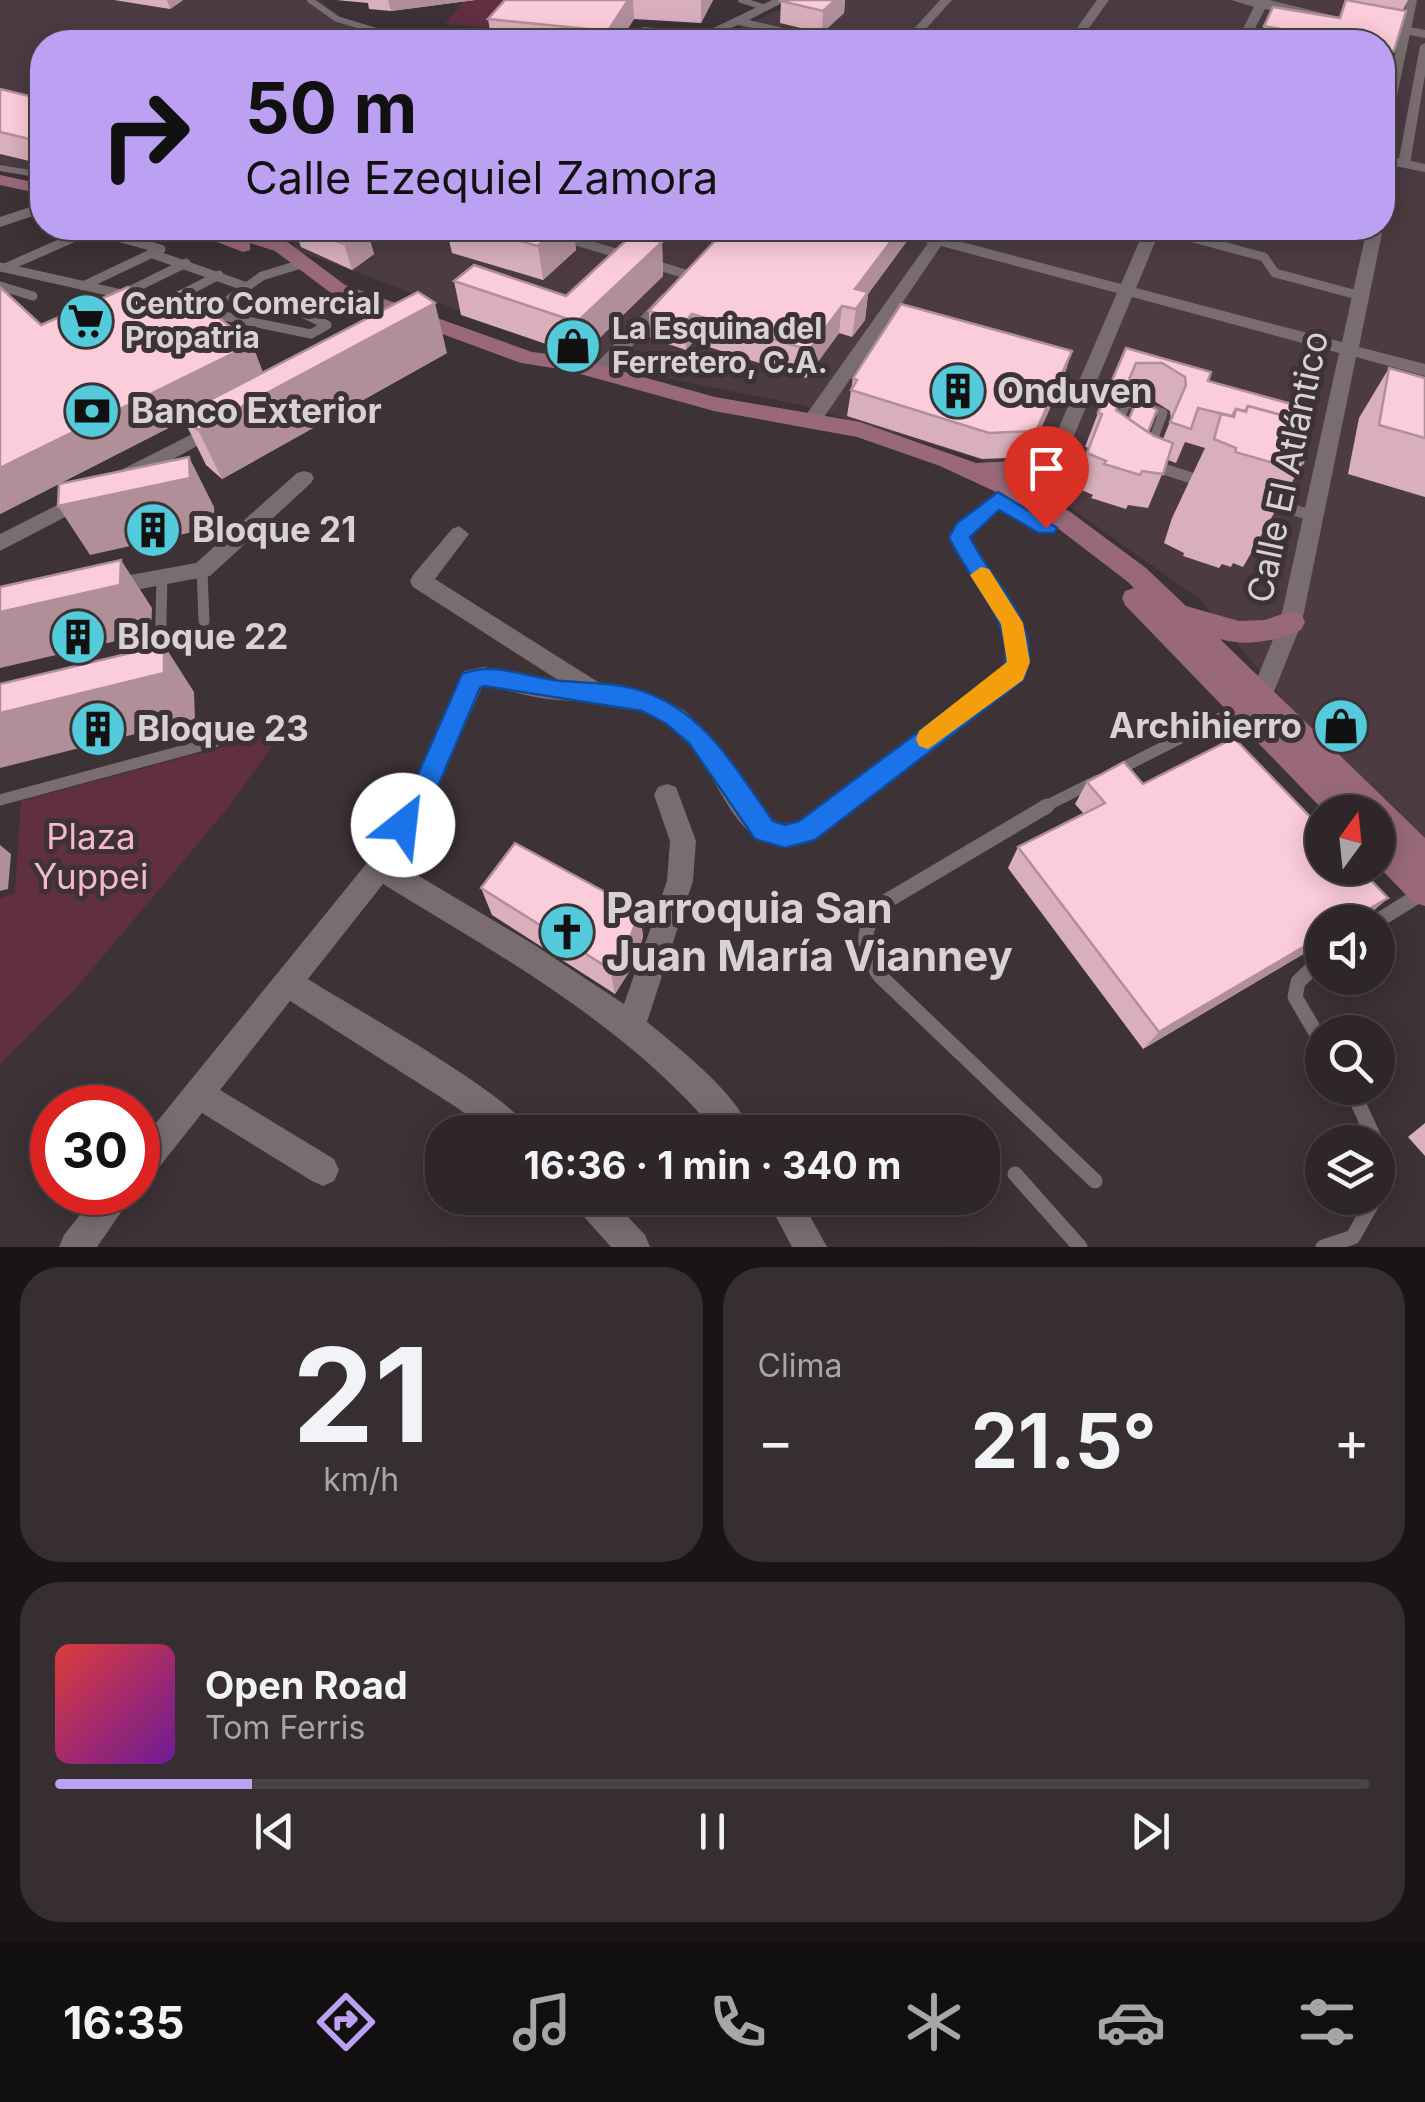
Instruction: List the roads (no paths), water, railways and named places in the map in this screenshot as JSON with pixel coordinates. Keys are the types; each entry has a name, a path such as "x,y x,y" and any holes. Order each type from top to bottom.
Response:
{"main road":[{"path":"0,180 30,186"},
{"path":"225,240 269,256 291,249"},
{"path":"264,240 291,249 338,289 528,358 567,363"},
{"path":"321,276 349,280 505,336 567,363 714,404 860,430 949,460 1002,471 1052,465"},
{"path":"812,422 852,442 940,472 998,500 1029,508"},
{"path":"949,460 1029,508 1083,554 1206,625 1248,634 1267,633 1291,622"},
{"path":"1135,586 1251,702 1357,795"},
{"path":"1172,608 1330,795"},
{"path":"1395,831 1425,860"},
{"path":"1395,862 1425,891"}],"street":[{"path":"718,30 782,0"},
{"path":"1082,30 1102,0"},
{"path":"1237,0 1425,34"},
{"path":"1395,81 1412,0"},
{"path":"917,30 939,2"},
{"path":"1248,30 1262,2"},
{"path":"737,21 779,30"},
{"path":"1395,153 1415,100 1425,46"},
{"path":"1395,96 1415,100"},
{"path":"1395,162 1425,168"},
{"path":"0,222 30,212"},
{"path":"812,422 938,240"},
{"path":"962,240 1124,290 1425,370"},
{"path":"1029,508 1052,465 1124,290 1149,240"},
{"name":"Calle El Atlántico","path":"1251,702 1291,622 1373,240"},
{"path":"598,372 694,270"},
{"path":"387,332 413,316"},
{"path":"0,543 244,412"},
{"path":"81,590 202,570 304,478"},
{"path":"160,1141 380,867 425,786 472,678 483,676 556,690 592,691 637,700 674,716 698,736 764,830 785,836 806,832 1014,674 1019,651 1012,623 970,562 960,537 964,528 998,500"},
{"path":"459,534 421,580 592,691"},
{"path":"631,1025 680,881 683,841 666,796"},
{"path":"380,867 631,1025 689,1076 722,1115"},
{"path":"287,984 493,1115"},
{"path":"197,1093 323,1170"},
{"path":"76,1247 101,1215"},
{"path":"604,1215 634,1247"},
{"path":"792,1215 810,1247"}],"lane":[{"path":"310,0 338,19 374,30"},
{"path":"741,0 766,8"},
{"path":"0,168 30,173"},
{"path":"4,267 70,240"},
{"path":"84,286 161,249 130,240"},
{"path":"580,240 694,270"},
{"path":"1200,240 1264,257 1275,273 1361,296"},
{"path":"210,313 272,272 291,249"},
{"path":"153,254 188,262 247,287"},
{"path":"123,294 188,262"},
{"path":"4,267 310,334 328,324 275,300"},
{"path":"165,303 221,274"},
{"path":"0,286 33,296"},
{"path":"1112,438 1126,404 1139,404 1163,413 1141,462 1220,486"},
{"path":"1257,498 1313,516"},
{"path":"202,570 204,621"},
{"path":"160,660 162,578"},
{"path":"1095,1181 880,976 866,957 860,936 866,920 880,905 910,886 1042,808 1251,702"},
{"path":"0,800 215,742"},
{"path":"1395,910 1425,891"},
{"path":"1305,975 1298,982 1295,997 1306,1015"},
{"path":"1014,1174 1080,1247"},
{"path":"1323,1247 1353,1237 1368,1215"}],"place":[{"name":"Centro Comercial Propatria","path":"86,321"},
{"name":"La Esquina del Ferretero, C.A.","path":"573,346"},
{"name":"Onduven","path":"958,391"},
{"name":"Banco Exterior","path":"92,411"},
{"name":"Bloque 21","path":"153,530"},
{"name":"Bloque 22","path":"78,637"},
{"name":"Archihierro","path":"1341,726"},
{"name":"Bloque 23","path":"98,729"},
{"name":"Parroquia San Juan María Vianney","path":"567,932"}],"park label":[{"name":"Plaza Yuppei","path":"91,857"}]}
